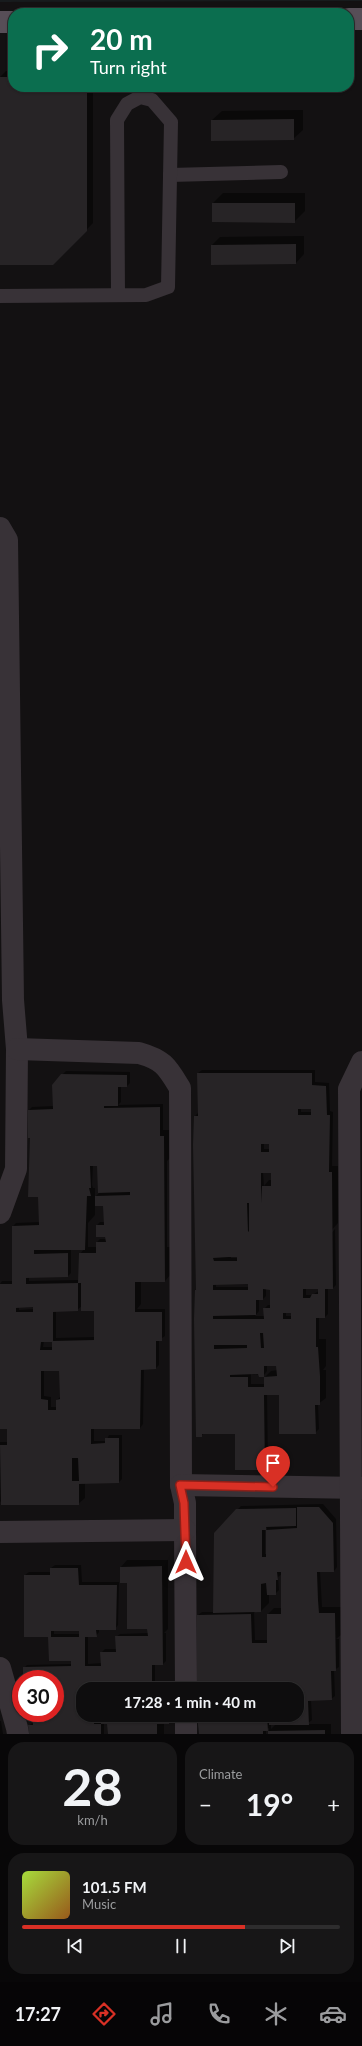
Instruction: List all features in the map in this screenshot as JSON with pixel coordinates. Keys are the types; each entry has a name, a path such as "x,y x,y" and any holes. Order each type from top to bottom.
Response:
{"street":[{"path":"0,528 7,540 7,1000 17,1048 16,1169 0,1213"},
{"path":"17,1048 139,1053 154,1058 168,1068 180,1088 180,1485 184,1503 185,1530 186,1682"},
{"path":"352,1734 356,1488 349,1089 362,1062"},
{"path":"180,1485 356,1488"},
{"path":"0,1532 185,1530"},
{"path":"0,1668 18,1728 18,1734"},
{"path":"186,1722 186,1734"}],"lane":[{"path":"0,296 146,295 168,287 171,122 152,100 139,92 127,104 117,120 118,295"},
{"path":"170,175 281,172"}],"shaded area":[{"path":"0,0 362,0 362,1 0,2"}],"building":[{"path":"0,77 8,77 8,92 87,92 87,231 53,265 0,265"},
{"path":"294,119 294,140 211,141 211,120"},
{"path":"212,203 295,203 295,223 212,222"},
{"path":"296,244 296,264 211,265 211,245"},
{"path":"197,1073 312,1073 312,1085 326,1086 327,1115 330,1115 329,1172 332,1172 333,1289 325,1289 325,1318 316,1318 316,1347 318,1347 320,1376 320,1405 315,1405 316,1434 279,1434 279,1395 264,1395 265,1470 235,1470 235,1434 202,1434 202,1437 196,1437 194,1319 196,1290 193,1145 194,1116 198,1116","holes":["298,1109 311,1109 311,1115 298,1115","261,1144 269,1144 269,1152 261,1152","261,1173 271,1173 271,1186 262,1186 261,1203","247,1203 249,1203 248,1232","237,1257 237,1261 214,1261 213,1258","248,1284 248,1290 213,1290 213,1285","263,1289 270,1290 270,1308 263,1308 264,1319 213,1319 213,1316 256,1315 256,1300 263,1300","303,1289 318,1289 318,1294 312,1294 310,1298 303,1298","283,1313 291,1313 291,1319 283,1319","260,1333 263,1333 264,1348 261,1348","214,1345 247,1345 247,1348 214,1349","264,1366 276,1366 277,1376 264,1377","258,1374 259,1377 264,1377 264,1387 248,1387 248,1377 230,1377 230,1375"]},
{"path":"61,1074 127,1075 127,1087 118,1087 118,1106 104,1106 104,1108 160,1107 160,1136 164,1136 165,1282 135,1282 135,1312 162,1312 162,1341 156,1341 156,1369 141,1370 140,1429 91,1429 91,1444 105,1443 105,1438 119,1438 119,1483 79,1484 79,1505 1,1505 0,1445 7,1445 7,1429 0,1429 0,1284 12,1284 12,1226 39,1225 38,1197 28,1197 30,1138 28,1138 28,1110 53,1109 52,1085","holes":["90,1166 97,1166 98,1193 130,1192 130,1195 95,1196 95,1206 103,1206 104,1225 96,1225 96,1237 105,1237 106,1242 96,1242 96,1253 79,1253 78,1283 26,1284 26,1278 68,1277 68,1253 34,1254 34,1250 85,1250 87,1196 91,1196 89,1188 91,1188","78,1283 81,1283 81,1311 94,1311 94,1340 53,1341 53,1312 78,1311","33,1307 33,1312 16,1312 16,1308","41,1342 52,1342 52,1350 40,1350","41,1371 59,1371 60,1399 56,1400 56,1410 48,1410 48,1400 41,1399","72,1458 78,1458 79,1481 72,1481"]},
{"path":"297,1507 319,1507 333,1523 334,1572 317,1572 319,1613 335,1613 336,1671 331,1671 332,1700 308,1701 309,1725 269,1725 269,1722 304,1722 304,1682 197,1682 197,1615 251,1614 252,1643 267,1643 267,1614 281,1614 281,1572 277,1572 278,1580 276,1580 276,1595 267,1595 266,1583 261,1584 261,1612 213,1613 214,1533 236,1509 296,1508 296,1526 266,1527 266,1530 297,1528","holes":["262,1530 266,1530 266,1557 262,1557"]},
{"path":"162,1566 163,1665 152,1665 152,1682 76,1682 76,1722 94,1722 94,1724 101,1724 101,1734 29,1734 28,1725 33,1725 33,1722 64,1722 64,1670 23,1670 23,1667 71,1666 71,1661 49,1661 48,1637 24,1637 24,1575 50,1575 50,1568 78,1568 79,1585 117,1585 116,1630 96,1630 97,1637 85,1637 85,1666 101,1666 100,1652 116,1652 115,1636 148,1636 147,1629 127,1629 127,1583 120,1583 120,1567","holes":["51,1631 79,1631 79,1637 51,1637"]},
{"path":"101,1722 169,1722 169,1724 157,1724 157,1734 108,1734 107,1724 101,1724"},
{"path":"198,1722 267,1722 268,1731 263,1731 263,1734 199,1734"},
{"path":"325,1730 325,1734 268,1734 268,1731"}],"route":[{"path":"186,1562 184,1503 180,1485 273,1487"}]}
